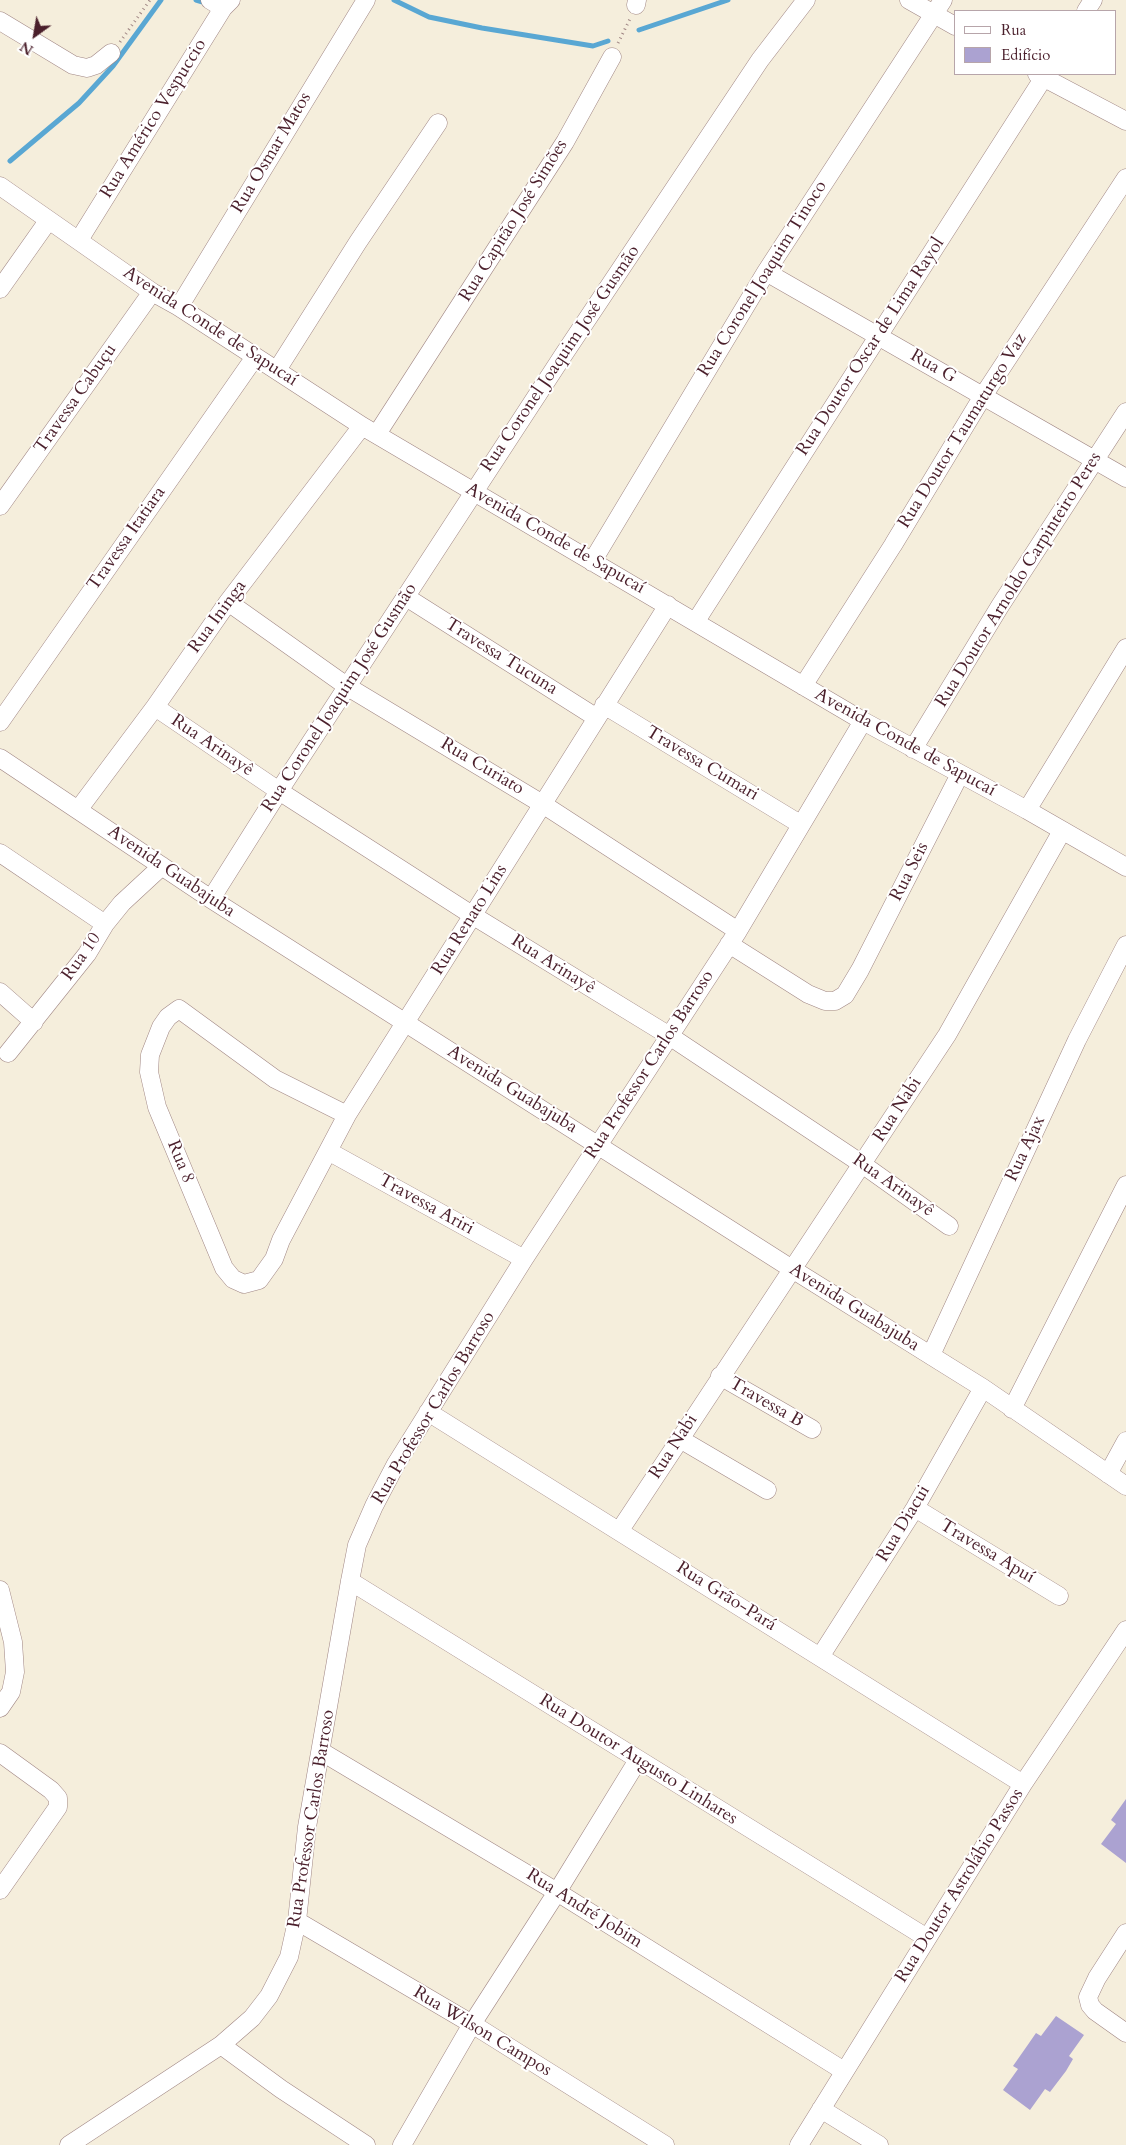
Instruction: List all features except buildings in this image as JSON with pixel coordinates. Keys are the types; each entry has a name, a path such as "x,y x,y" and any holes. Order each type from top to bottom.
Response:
{"street":[{"name":"Rua Osmar Matos","path":"179,307 366,0"},
{"name":"Rua Coronel Joaquim José Gusmão","path":"211,899 473,492 760,60 806,0"},
{"path":"909,0 938,7 954,25"},
{"name":"Rua Américo Vespuccio","path":"79,240 222,3"},
{"name":"Rua Coronel Joaquim Tinoco","path":"592,562 766,272 938,7"},
{"path":"0,21 73,65 87,68 96,65 111,54"},
{"name":"Rua Capitão José Simões","path":"370,430 565,142 612,57"},
{"path":"1042,75 1126,121"},
{"name":"Rua Doutor Oscar de Lima Rayol","path":"696,621 1042,75"},
{"path":"277,370 358,242 438,123"},
{"name":"Rua Doutor Taumaturgo Vaz","path":"803,686 893,545 983,396 1126,178"},
{"name":"Avenida Conde de Sapucaí","path":"0,186 152,292 179,307 370,430 863,721 1027,810 1126,867"},
{"path":"0,289 48,221"},
{"name":"Rua G","path":"766,272 1126,478"},
{"name":"Travessa Cabuçu","path":"0,506 152,292"},
{"name":"Travessa Itatiara","path":"0,722 255,357"},
{"name":"Rua Doutor Arnoldo Carpinteiro Peres","path":"914,749 1000,606 1126,412"},
{"name":"Rua Ininga","path":"78,810 155,707 228,602 370,430"},
{"name":"Travessa Tucuna","path":"406,597 600,711"},
{"name":"Rua Curiato","path":"228,602 348,687 544,805 733,938 808,994 825,1001 835,1001 845,995 860,970"},
{"name":"Rua Renato Lins","path":"281,1240 347,1115 472,915 544,805 600,711 668,605"},
{"path":"1027,810 1126,648"},
{"name":"Rua Arinayê","path":"155,707 279,791 472,915 668,1035 862,1164 949,1226"},
{"name":"Travessa Cumari","path":"600,711 800,824"},
{"name":"Rua Professor Carlos Barroso","path":"79,2143 221,2045 252,2018 269,1996 289,1957 297,1921 307,1827 322,1752 350,1581 358,1545 374,1506 396,1464 524,1259 668,1035 733,938 863,721"},
{"name":"Avenida Guabajuba","path":"0,758 211,899 792,1269 983,1388 1126,1486"},
{"name":"Rua Seis","path":"860,970 960,774"},
{"name":"Rua Nabi","path":"620,1530 947,1035 1062,831"},
{"path":"0,853 105,924"},
{"name":"Rua 10","path":"8,1053 87,954 105,924 132,892 162,866"},
{"name":"Rua Ajax","path":"931,1356 1077,1040 1126,945"},
{"path":"0,992 34,1022"},
{"name":"Rua 8","path":"281,1240 274,1259 259,1280 244,1284 233,1279 224,1268 157,1107 149,1072 150,1054 162,1027 168,1017 179,1009 205,1030 275,1079 347,1115"},
{"name":"Travessa Ariri","path":"328,1151 524,1259"},
{"path":"1012,1409 1126,1185"},
{"name":"Travessa B","path":"720,1376 812,1429"},
{"name":"Rua Diacui","path":"820,1657 915,1508 983,1388"},
{"name":"Rua Grão-Pará","path":"428,1412 620,1530 1023,1784"},
{"path":"680,1438 767,1490"},
{"path":"1108,1474 1126,1440"},
{"name":"Travessa Apuí","path":"915,1508 1059,1596"},
{"name":"Rua Doutor Augusto Linhares","path":"350,1581 927,1938"},
{"path":"0,1590 13,1642 15,1672 11,1692 0,1708"},
{"name":"Rua Doutor Astrolábio Passos","path":"799,2145 1023,1784 1126,1630"},
{"name":"Rua André Jobim","path":"322,1752 558,1892 844,2071"},
{"path":"0,1753 51,1790 58,1798 58,1807 0,1890"},
{"path":"402,2145 472,2024 558,1892 638,1760"},
{"name":"Rua Wilson Campos","path":"297,1921 472,2024 665,2145"},
{"path":"1126,1933 1090,1991 1090,2005 1104,2018 1126,2033"},
{"path":"221,2045 281,2089 366,2145"},
{"path":"821,2109 879,2145"}],"path":[{"path":"111,54 150,0"},
{"path":"612,57 637,3"}],"waterway":[{"path":"10,161 79,103 113,66 161,0"},
{"path":"196,0 206,3"},
{"path":"394,0 429,17 482,28 593,46 608,41"},
{"path":"639,30 728,0"}]}
